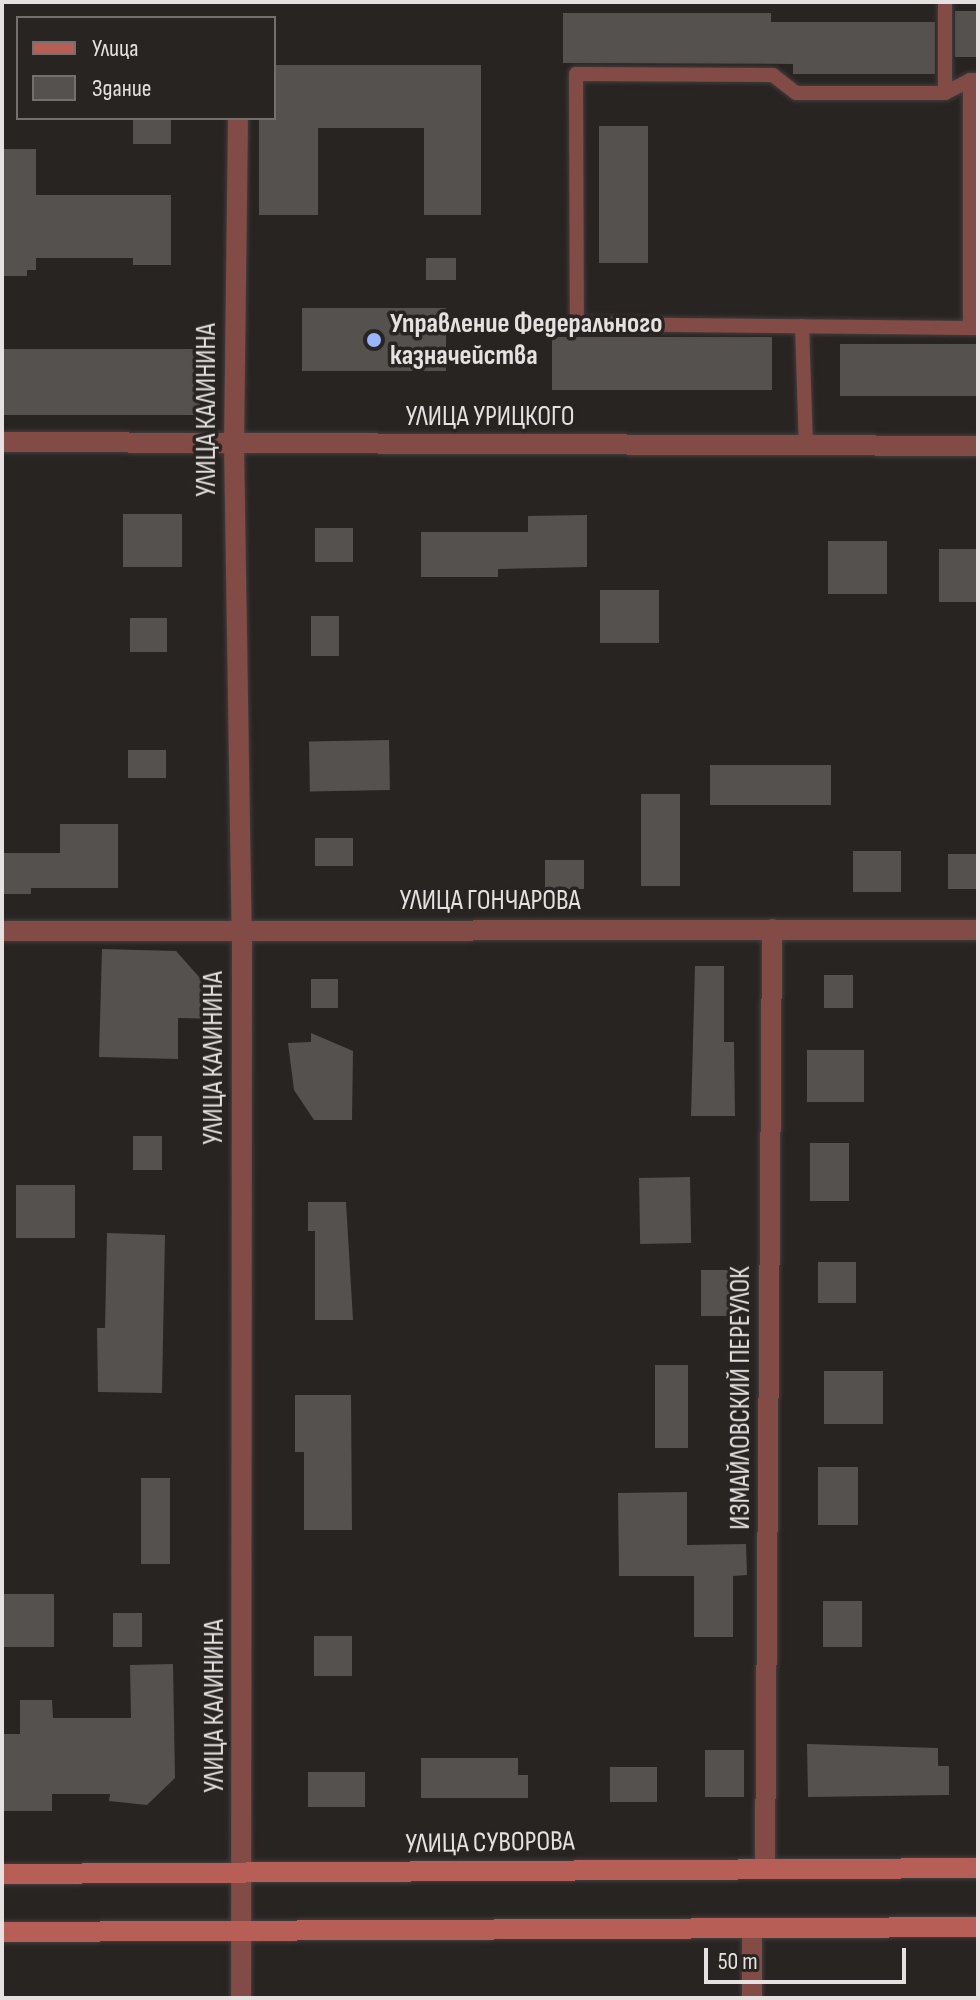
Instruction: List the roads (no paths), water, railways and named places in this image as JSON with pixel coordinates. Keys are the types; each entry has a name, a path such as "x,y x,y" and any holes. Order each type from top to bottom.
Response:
{"main road":[{"name":"УЛИЦА СУВОРОВА","path":"2,1874 242,1875 765,1867 978,1868"},
{"path":"2,1932 978,1927"}],"street":[{"name":"УЛИЦА КАЛИНИНА","path":"238,120 234,444 242,929 241,1998"},
{"name":"УЛИЦА УРИЦКОГО","path":"2,442 978,446"},
{"name":"ИЗМАЙЛОВСКИЙ ПЕРЕУЛОК","path":"765,1867 772,929"},
{"name":"УЛИЦА ГОНЧАРОВА","path":"2,931 978,930"},
{"path":"752,1928 752,1998"}],"lane":[{"path":"945,2 945,93"},
{"path":"576,74 773,75 796,93 945,93 974,80 974,328 577,324 576,74"},
{"path":"802,326 806,446"}],"place":[{"name":"Управление Федерального казначейства","path":"374,340"}]}
